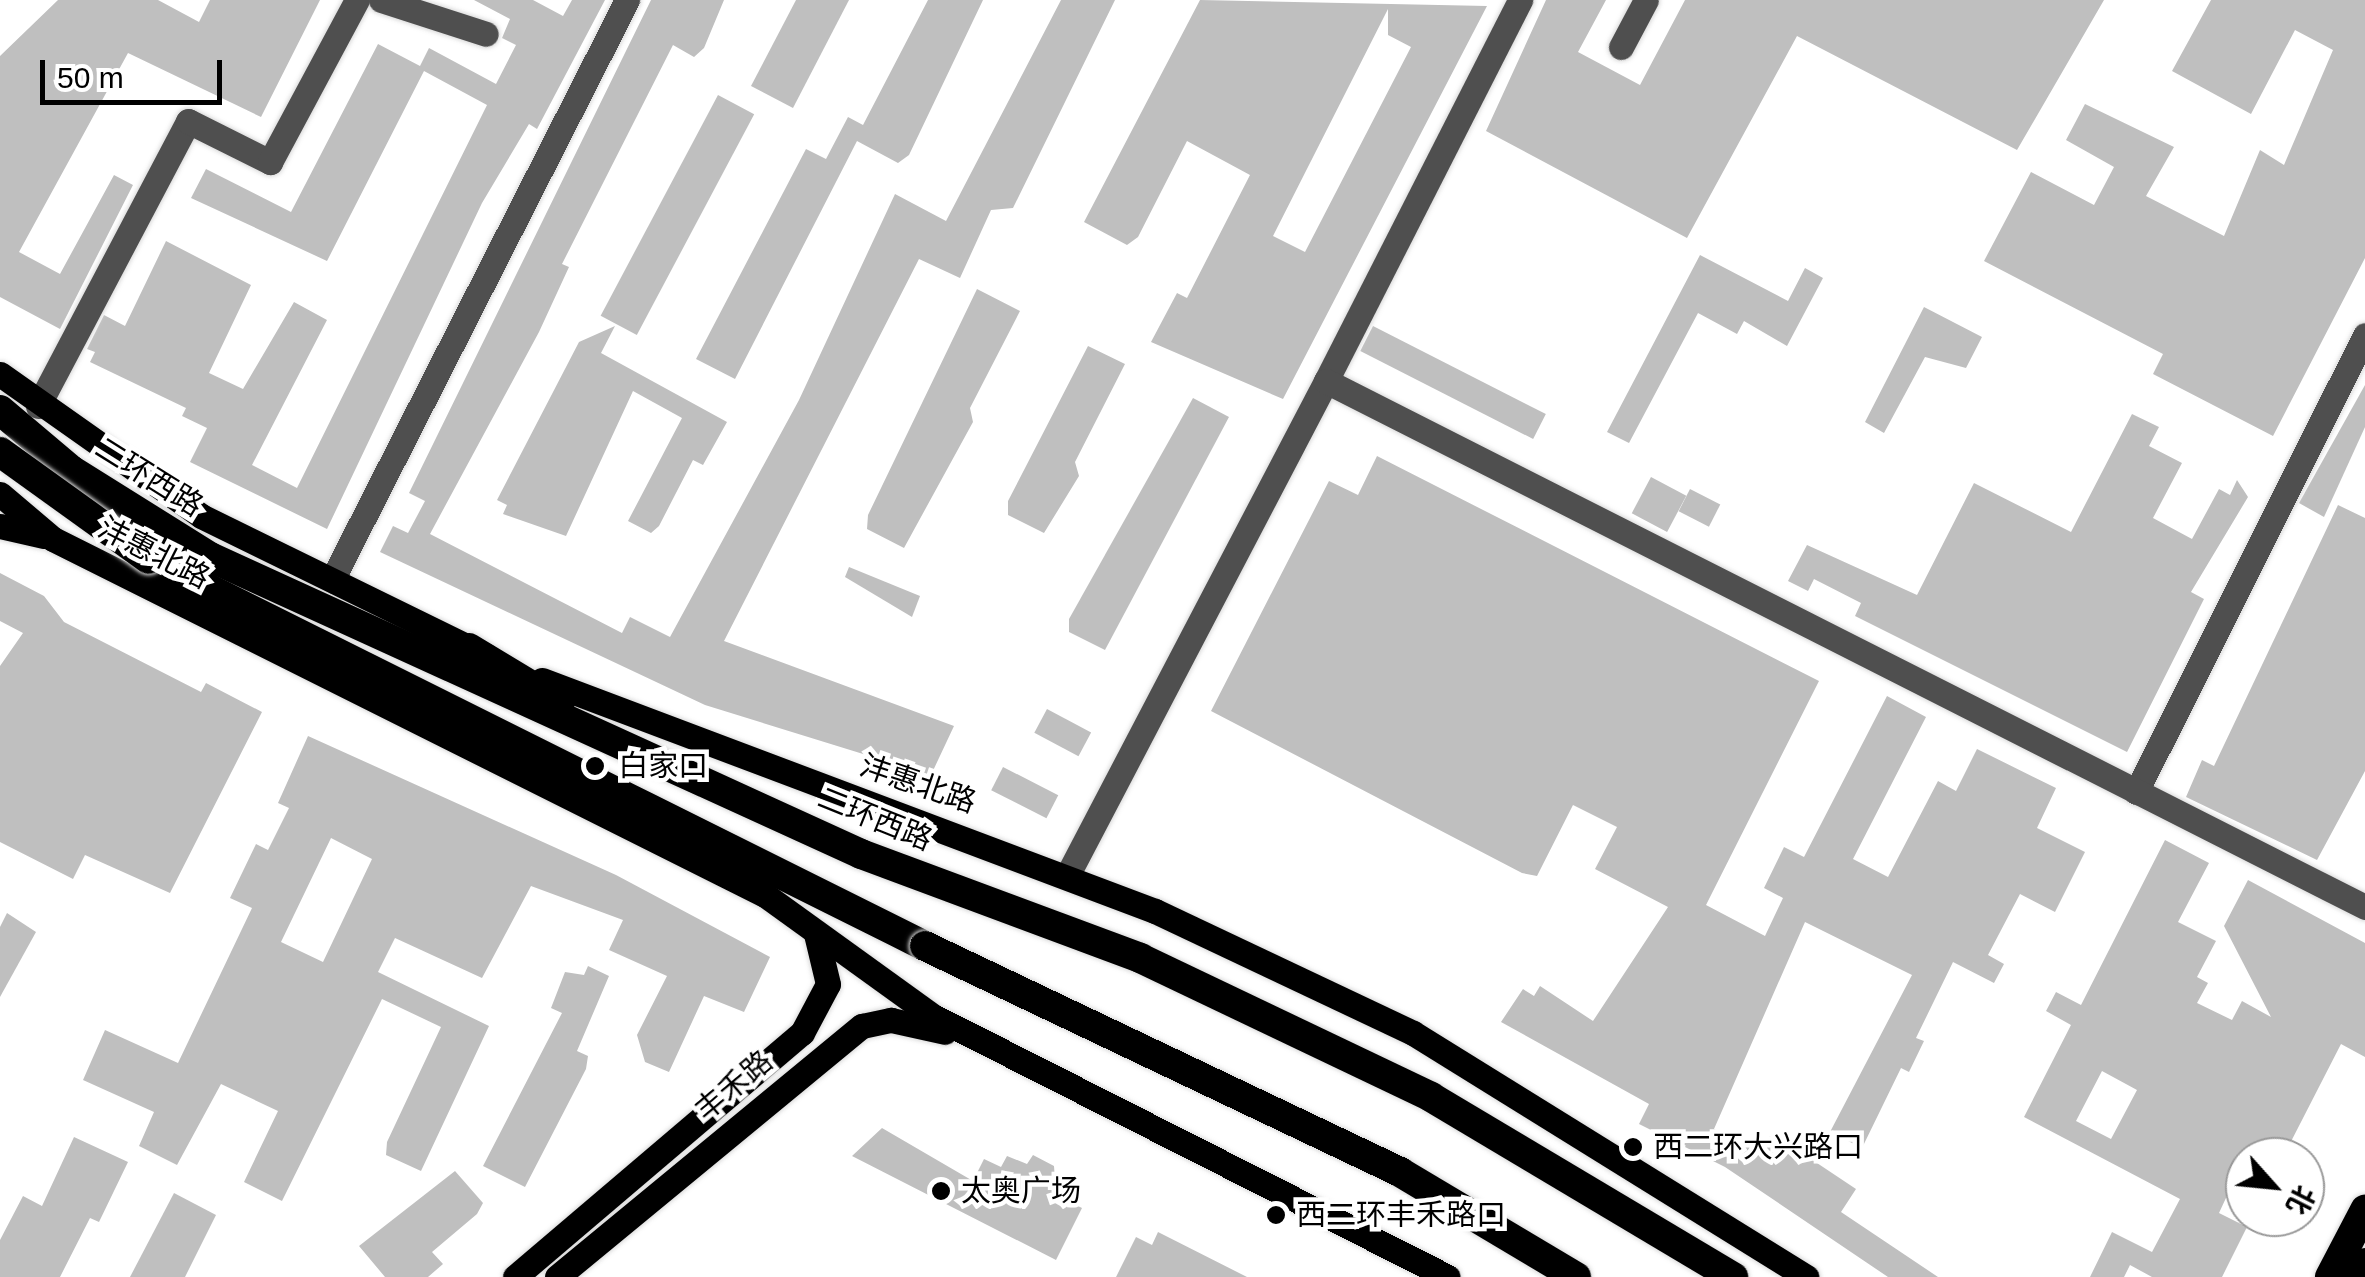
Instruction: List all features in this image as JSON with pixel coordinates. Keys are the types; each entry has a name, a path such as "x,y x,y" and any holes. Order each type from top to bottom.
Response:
{"highway":[{"name":"二环西路","path":"0,410 71,470 210,557 861,854 1140,958 1431,1097 1731,1275"},
{"path":"0,452 149,559 838,907 1400,1172 1576,1277"},
{"path":"469,648 665,767"},
{"path":"765,895 838,907"},
{"path":"2330,1277 2365,1210"},
{"path":"2355,1277 2365,1263"}],"main road":[{"name":"沣惠北路","path":"0,374 38,406 201,516 469,648 703,748 939,823 1068,876 1413,1034 1807,1277"},
{"name":"沣惠北路","path":"0,494 53,538 765,895 895,994 980,1040 1448,1277"},
{"path":"0,526 53,538"},
{"name":"丰禾路","path":"514,1277 802,1033 828,984 816,934"},
{"name":"丰禾路","path":"557,1277 862,1026 892,1020 980,1040"},
{"path":"2355,1277 2365,1254"}],"street":[{"path":"38,406 188,121 270,162 356,0"},
{"path":"381,0 486,34"},
{"path":"332,580 626,0"},
{"path":"1068,876 1520,0"},
{"path":"1621,47 1646,0"},
{"path":"2136,792 2365,335"},
{"path":"1326,382 2365,907"}],"building":[{"path":"58,0 158,0 199,22 210,0 320,0 261,117 128,53 19,252 60,274 114,175 133,185 60,329 0,297 0,56"},
{"path":"474,0 533,0 563,16 572,0 605,0 537,129 529,124 482,203 327,529 190,462 207,428 182,416 186,408 90,362 95,352 87,349 104,315 125,326 166,241 251,285 209,373 243,389 294,302 327,320 252,465 297,488 487,105 424,71 327,261 191,198 206,169 291,212 378,44 420,66 429,48 496,84 516,45 502,38 510,19"},
{"path":"651,0 724,0 704,48 694,57 673,45 562,264 569,267 539,332 430,534 622,633 630,617 670,637 799,400 895,194 946,221 1061,0 1115,0 1013,208 991,210 960,278 919,259 724,641 954,726 931,775 705,705 380,552 393,526 408,533 425,501 409,493"},
{"path":"796,0 849,0 793,108 751,86"},
{"path":"928,0 983,0 909,155 898,163 857,141 735,379 696,359 806,149 826,159 848,117 863,125"},
{"path":"1200,0 1487,6 1283,399 1151,342 1177,293 1187,298 1250,175 1187,141 1138,237 1127,245 1084,222","holes":["1388,9 1388,35 1411,47 1305,252 1273,236"]},
{"path":"1546,0 1606,0 1578,52 1640,85 1685,0 2104,0 2017,150 1797,36 1687,238 1486,131"},
{"path":"2211,0 2365,0 2365,258 2273,436 2153,374 2163,354 1984,261 2031,172 2094,205 2114,167 2066,140 2085,104 2174,147 2146,196 2224,236 2260,150 2284,165 2333,50 2295,30 2251,114 2172,71"},
{"path":"718,95 754,114 637,335 601,316"},
{"path":"1700,255 1788,301 1805,268 1823,278 1787,346 1744,321 1737,334 1698,313 1629,443 1607,432"},
{"path":"977,289 1020,311 970,408 973,422 904,548 867,529 868,515"},
{"path":"1924,307 1982,337 1966,368 1925,357 1884,433 1865,422"},
{"path":"615,326 601,353 727,422 703,465 693,460 659,526 651,533 628,521 682,418 633,391 566,536 503,514 507,505 497,500 579,342"},
{"path":"1373,326 1546,414 1533,439 1360,351"},
{"path":"1088,346 1125,364 1075,462 1079,476 1044,533 1008,515 1008,501"},
{"path":"2365,385 2365,427 2324,517 2299,503"},
{"path":"1193,398 1229,417 1105,650 1069,632 1069,619"},
{"path":"2132,414 2159,427 2149,446 2182,463 2153,518 2192,539 2219,489 2230,495 2237,480 2248,497 2191,592 2204,599 2127,752 1855,616 1861,603 1814,579 1808,591 1788,581 1807,545 1917,595 1974,483 2071,532"},
{"path":"1377,456 1819,681 1706,905 1765,936 1783,898 1764,888 1784,847 1804,857 1887,696 1926,717 1853,859 1888,877 1938,781 1956,791 1977,749 2056,788 2037,828 2085,852 2055,912 2020,894 1988,955 2004,964 1994,983 1953,962 1916,1038 1924,1041 1909,1072 1901,1068 1862,1148 1830,1132 1912,975 1805,922 1714,1129 1759,1152 1772,1133 1856,1189 1841,1212 1938,1277 1888,1277 1725,1167 1639,1124 1649,1104 1501,1022 1523,989 1534,996 1540,986 1593,1021 1668,907 1595,869 1617,827 1573,805 1537,876 1522,873 1211,711 1329,481 1358,495"},
{"path":"1651,477 1686,496 1667,532 1632,513"},
{"path":"1690,489 1720,504 1709,527 1679,511"},
{"path":"2338,505 2365,518 2365,771 2317,860 2186,797 2202,760 2214,766"},
{"path":"849,567 920,596 912,617 845,577"},
{"path":"0,573 44,596 64,622 201,692 206,683 262,712 170,893 85,855 73,879 0,842 0,666 23,633 0,621"},
{"path":"1047,709 1091,732 1078,756 1034,733"},
{"path":"308,736 616,875 770,957 744,1012 704,996 669,1072 645,1062 637,1035 667,976 609,950 623,920 531,886 482,978 395,938 378,972 489,1026 421,1171 386,1155 387,1142 441,1027 382,999 282,1201 244,1182 278,1111 221,1084 177,1165 139,1146 154,1112 83,1080 105,1030 178,1063 252,908 230,898 256,844 268,850 289,808 278,803","holes":["331,838 372,859 323,962 281,942"]},
{"path":"1003,767 1058,795 1046,818 991,790"},
{"path":"2165,840 2209,863 2178,922 2216,941 2197,977 2208,983 2197,1003 2232,1020 2242,1001 2271,1017 2224,926 2248,880 2365,943 2365,1057 2341,1044 2293,1137 2225,1137 2225,1200 2219,1213 2225,1216 2225,1237 2242,1237 2222,1277 2152,1277 2130,1265 2124,1277 2090,1277 2112,1232 2152,1252 2180,1199 2024,1117 2071,1025 2046,1011 2056,992 2081,1005","holes":["2102,1071 2137,1090 2111,1139 2076,1121"]},
{"path":"7,913 36,932 0,997 0,927"},
{"path":"588,966 609,976 577,1051 588,1056 586,1069 525,1187 483,1166 562,1013 551,1008 565,972 584,975"},
{"path":"882,1128 973,1181 984,1159 1001,1167 1007,1156 1027,1164 1033,1155 1054,1166 1056,1195 1082,1208 1056,1260 852,1156"},
{"path":"74,1137 128,1162 99,1222 90,1218 60,1277 0,1277 0,1240 23,1196 42,1206"},
{"path":"455,1171 483,1203 477,1214 432,1252 443,1264 428,1277 385,1277 359,1246"},
{"path":"174,1193 216,1215 185,1277 130,1277"},
{"path":"1158,1232 1247,1277 1116,1277 1136,1237 1152,1245"}],"place":[{"name":"白家口","path":"595,766"},
{"name":"西二环大兴路口","path":"1633,1147"},
{"name":"太奥广场","path":"941,1191"},
{"name":"西二环丰禾路口","path":"1276,1215"}]}
